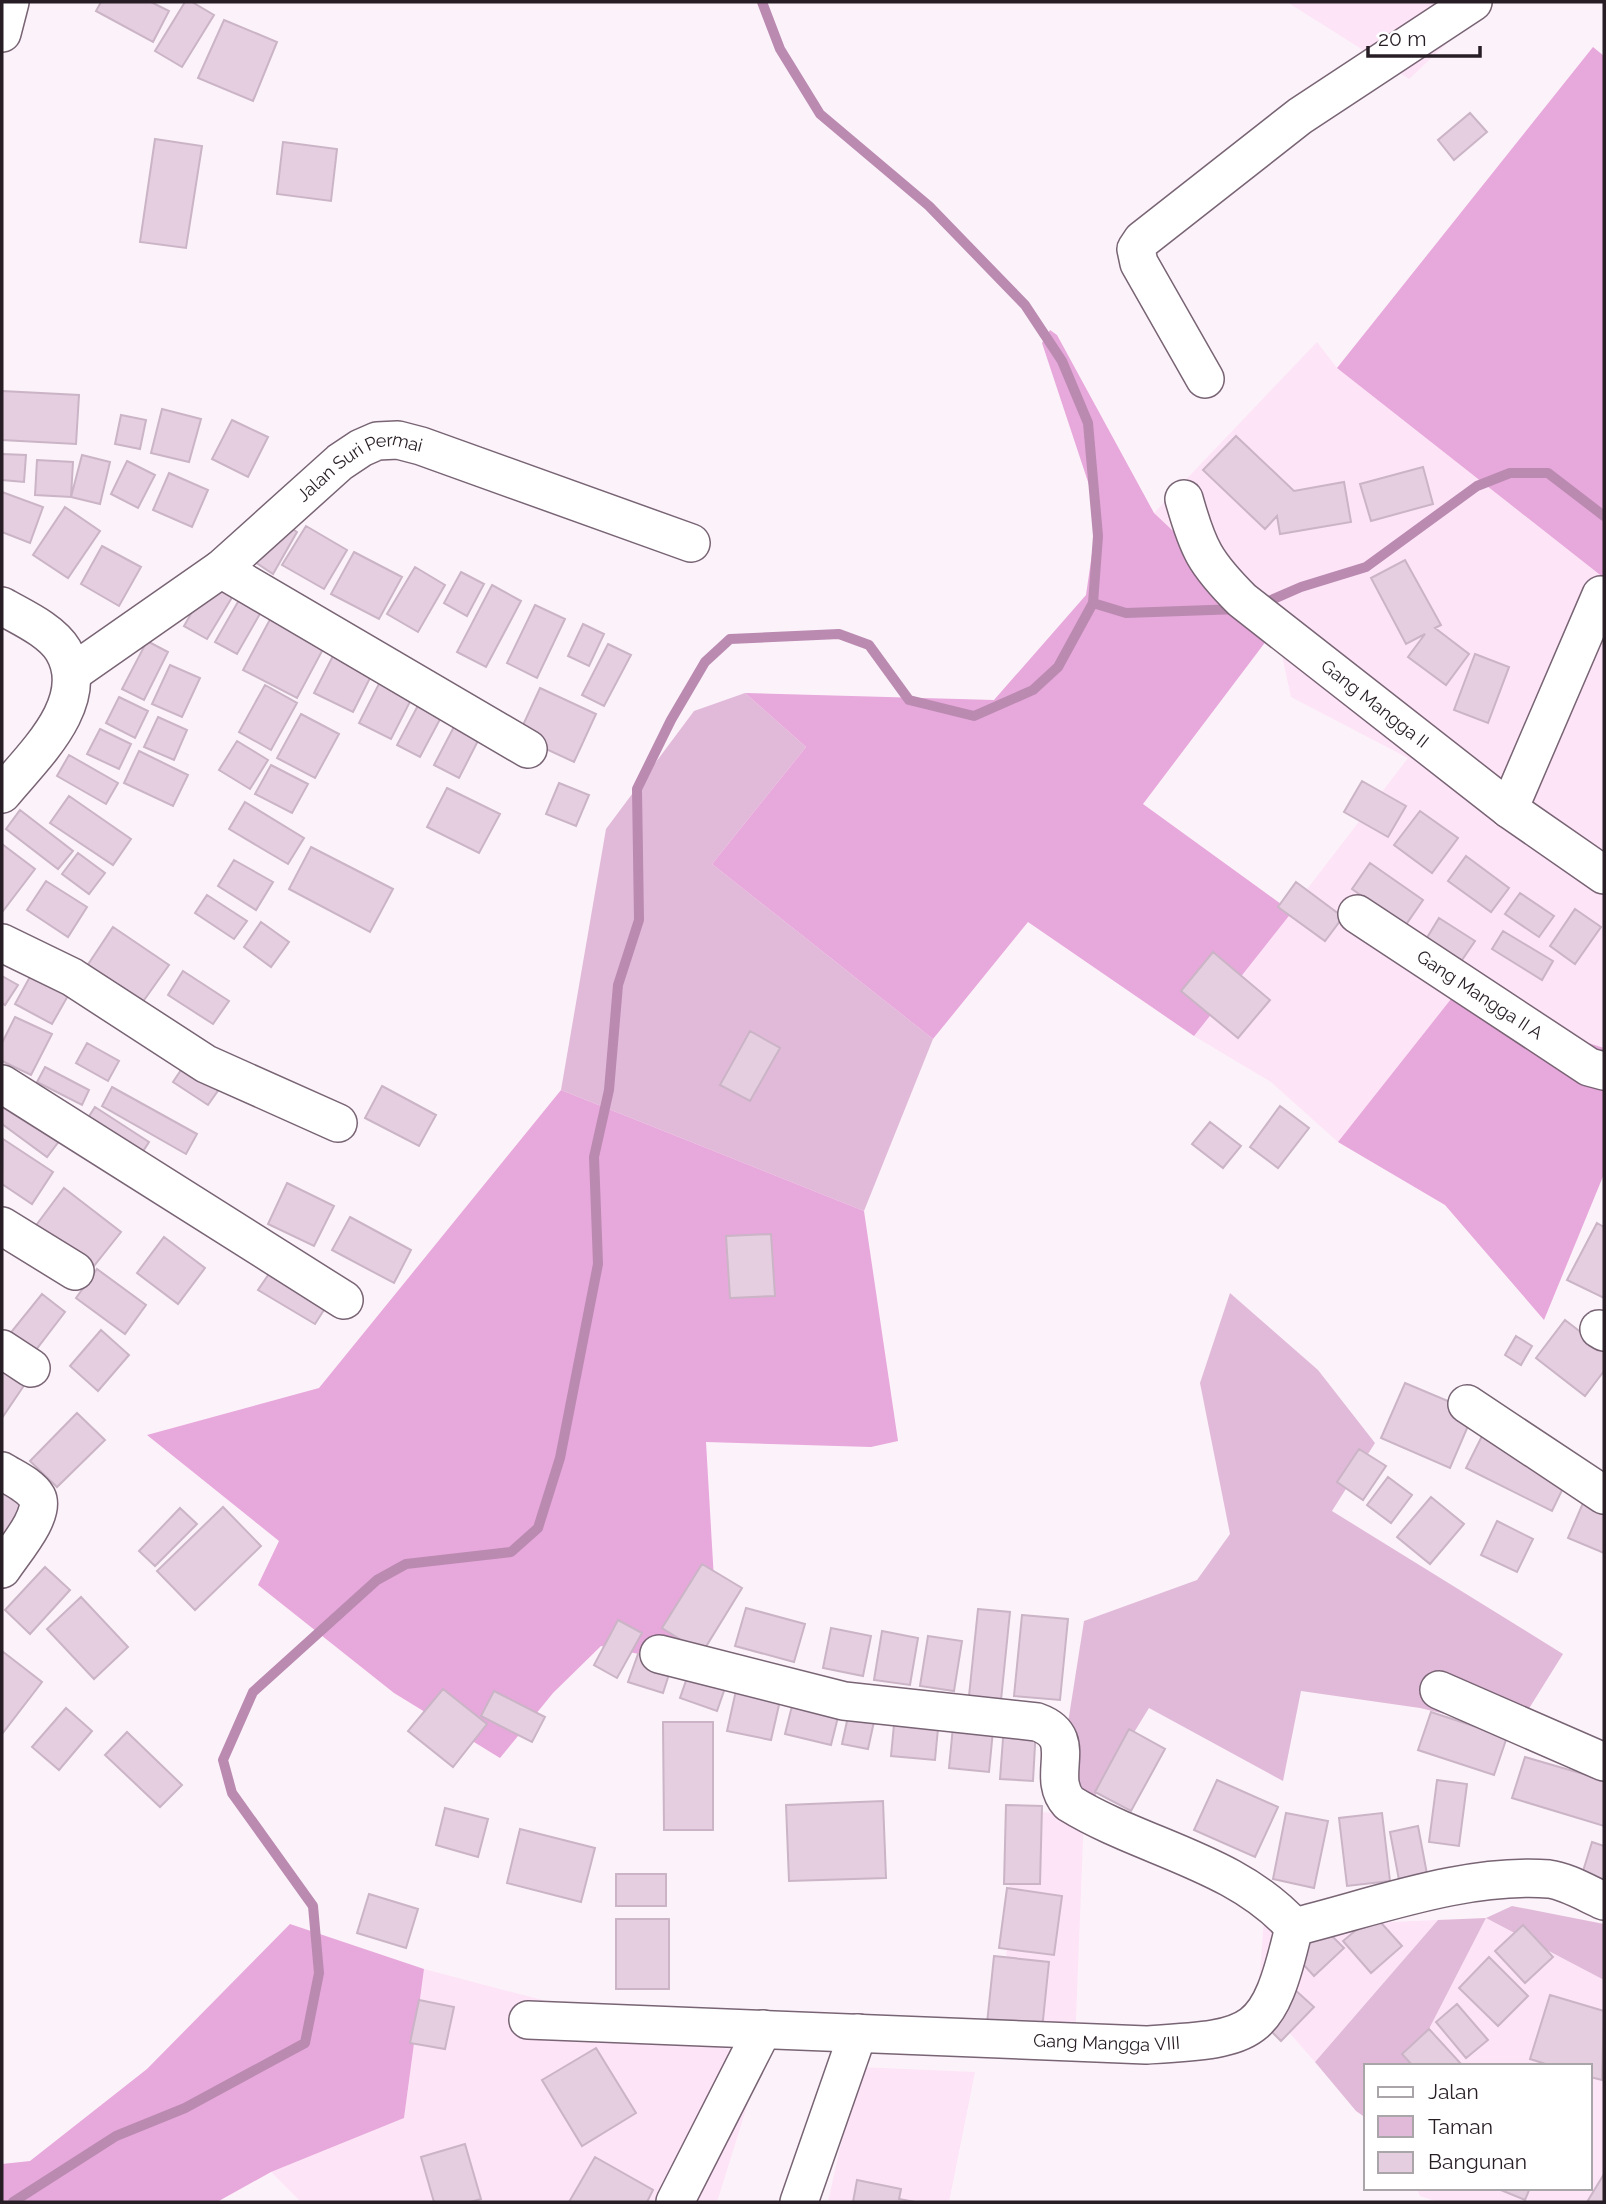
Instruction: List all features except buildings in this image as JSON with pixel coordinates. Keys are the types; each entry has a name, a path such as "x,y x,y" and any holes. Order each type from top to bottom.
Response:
{"street":[{"path":"2,33 10,2"},
{"path":"1205,379 1139,263 1136,249 1142,240 1300,116 1473,2"},
{"name":"Jalan Suri Permai","path":"72,673 221,569 340,463 377,441 398,440 691,543"},
{"name":"Gang Mangga II","path":"1184,499 1197,546 1235,592 1509,809 1604,875"},
{"path":"221,569 527,749"},
{"path":"1509,809 1601,595"},
{"path":"2,606 47,634 63,649 72,673 71,691 49,736 2,794"},
{"name":"Gang Mangga II A","path":"1357,914 1590,1067 1604,1071"},
{"path":"2,943 72,977 206,1064 338,1123"},
{"path":"2,1084 344,1300"},
{"path":"2,1226 75,1272"},
{"path":"1467,1404 1604,1495"},
{"path":"2,1471 27,1487 37,1497 39,1508 36,1520 2,1569"},
{"path":"659,1654 844,1701 1037,1723 1049,1727 1058,1734 1061,1751 1060,1786 1069,1802 1250,1887 1277,1908 1294,1927 1445,1889 1505,1880 1552,1880 1604,1901"},
{"path":"1439,1690 1604,1762"},
{"name":"Gang Mangga VIII","path":"527,2020 1146,2045 1221,2038 1244,2032 1261,2019 1284,1969 1294,1927"},
{"path":"675,2202 763,2029"},
{"path":"799,2202 858,2033"}],"shaded area":[{"path":"1287,2 1491,2 1409,79"},
{"path":"1593,47 1604,56 1604,578 1337,368"},
{"path":"1050,330 1057,335 1154,513 1276,628 1143,804 1292,912 1194,1036 1028,922 933,1039 712,864 806,747 745,693 994,700 1086,595 1098,512 1042,343"},
{"path":"1317,342 1337,368 1604,578 1604,1048 1451,999 1338,1142 1271,1082 1194,1036 1408,758 1291,697 1276,628 1154,513"},
{"path":"1451,999 1604,1048 1604,1174 1544,1320 1445,1205 1338,1142"},
{"path":"561,1090 864,1211 898,1441 871,1447 706,1442 714,1580 667,1660 601,1646 553,1693 500,1758 394,1693 258,1585 279,1541 147,1435 319,1388"},
{"path":"1012,1811 1084,1814 1075,2043 1003,2040"},
{"path":"1265,1907 1283,1927 1438,1920 1315,2062 1288,2031 1255,2035"},
{"path":"1486,1918 1604,1980 1604,2202 1438,2202 1420,2196 1417,2190 1592,2190 1592,2064 1411,2064"},
{"path":"290,1924 424,1969 404,2118 271,2172 217,2202 2,2202 2,2164 30,2161 147,2069"},
{"path":"424,1969 762,2058 717,2202 301,2202 271,2172 404,2118"},
{"path":"858,2067 975,2072 949,2202 828,2202"}],"green space":[{"path":"745,693 806,747 712,864 933,1039 864,1211 561,1090 606,829 694,711"},
{"path":"1230,1293 1318,1370 1375,1443 1332,1511 1563,1654 1515,1731 1420,1708 1301,1691 1283,1781 1149,1708 1084,1814 1054,1812 1084,1621 1197,1580 1230,1534 1200,1383"},
{"path":"1512,1906 1604,1924 1604,1980 1486,1918"},
{"path":"1486,1918 1411,2064 1364,2064 1364,2117 1356,2111 1315,2062 1438,1920"}],"waterway":[{"path":"13,2202 116,2136 185,2108 305,2043 319,1973 313,1906 232,1793 223,1760 253,1692 377,1580 406,1564 511,1552 538,1528 560,1458 598,1264 594,1157 609,1090 618,985 639,920 637,789 671,720 705,662 730,639 839,634 869,645 909,700 974,716 1033,690 1058,667 1093,603 1098,536 1088,423 1062,361 1025,305 929,206 820,114 780,49 762,2"},
{"path":"1262,604 1301,587 1366,567 1477,486 1510,473 1548,473 1604,516"},
{"path":"1093,603 1126,613 1239,609"}]}
